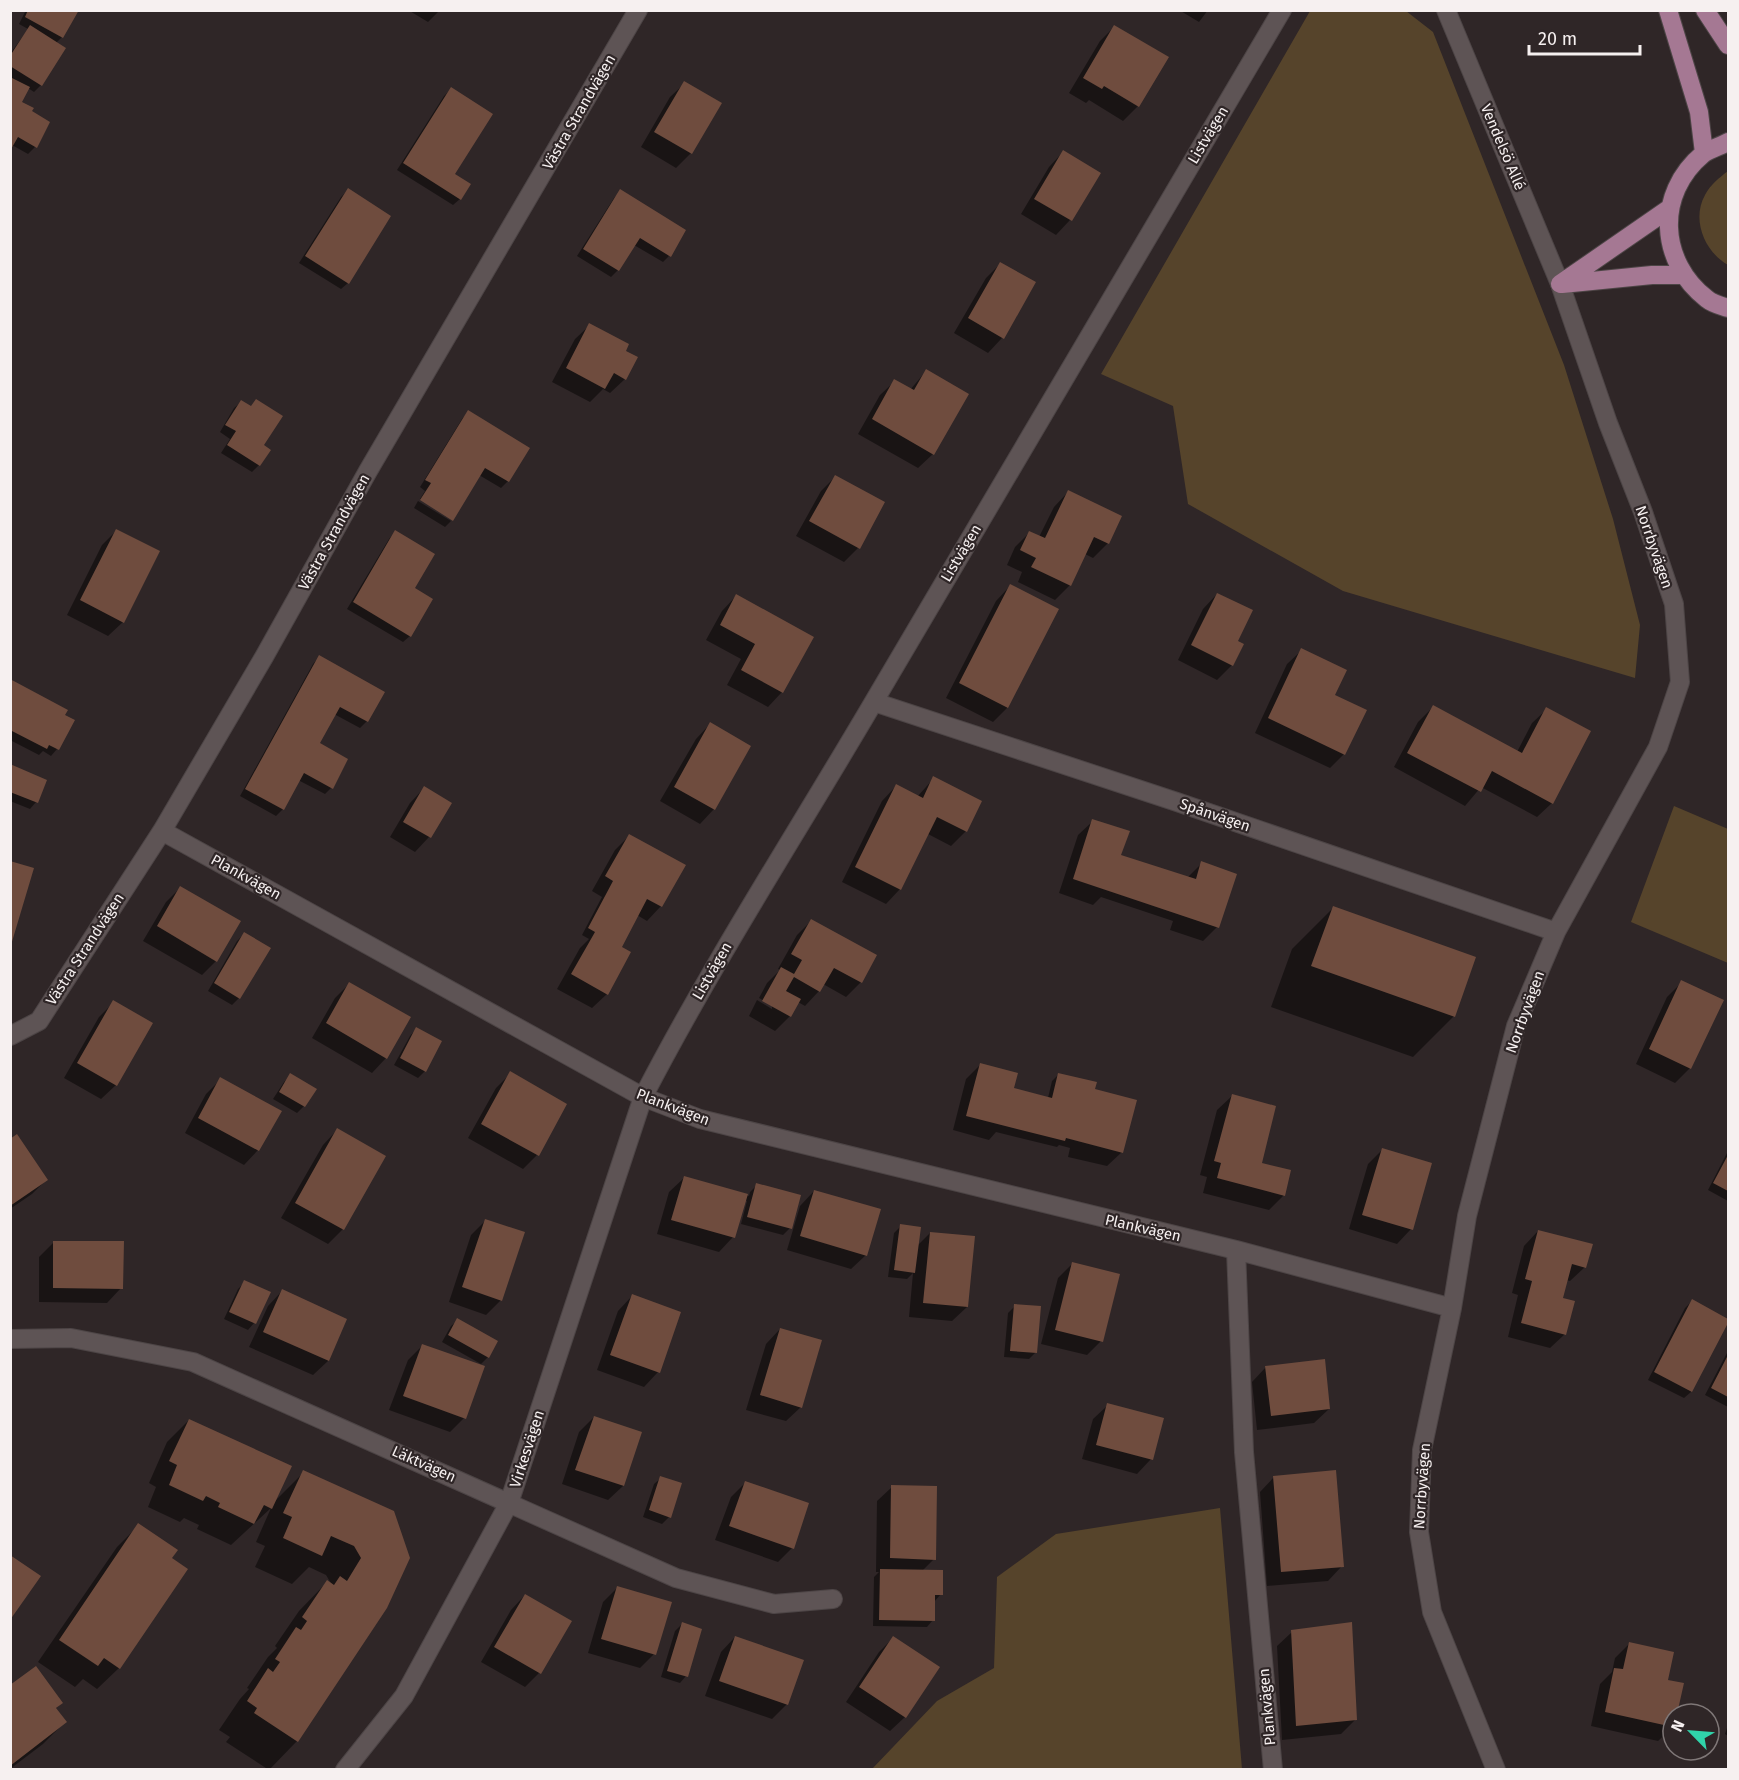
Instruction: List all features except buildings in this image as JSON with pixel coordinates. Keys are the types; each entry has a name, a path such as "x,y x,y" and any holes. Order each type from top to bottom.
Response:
{"main road":[{"path":"1668,10 1699,112 1704,153"},
{"path":"1705,10 1728,45"},
{"path":"1728,142 1704,153 1682,178 1670,208 1669,242 1683,275 1708,301 1728,309"},
{"path":"1560,284 1670,208"},
{"path":"1560,284 1652,275 1683,275"}],"street":[{"name":"Västra Strandvägen","path":"10,1036 39,1021 162,831 264,657 368,471 638,10"},
{"name":"Listvägen","path":"643,1097 702,987 874,702 1282,10"},
{"name":"Vendelsö Allé","path":"1446,10 1560,284"},
{"name":"Norrbyvägen","path":"1496,1770 1432,1612 1419,1532 1422,1450 1452,1308 1467,1216 1516,1026 1556,932 1658,747 1680,682 1674,604 1560,284"},
{"name":"Spånvägen","path":"874,702 1177,802 1556,932"},
{"name":"Plankvägen","path":"162,831 643,1097 700,1119 1236,1250 1452,1308"},
{"name":"Virkesvägen","path":"345,1770 404,1696 509,1503 643,1097"},
{"name":"Plankvägen","path":"1236,1250 1244,1452 1273,1770"},
{"name":"Läktvägen","path":"10,1339 71,1338 193,1362 676,1578 774,1604 833,1599"}],"shaded area":[{"path":"1310,11 1406,11 1433,32 1564,365 1613,519 1640,625 1635,678 1343,591 1188,504 1173,406 1101,374"},
{"path":"1728,171 1728,265 1707,244 1699,215 1707,191"},
{"path":"1674,806 1728,829 1728,963 1631,922"},
{"path":"1220,1508 1242,1769 872,1769 937,1701 994,1668 997,1577 1056,1534"}]}
